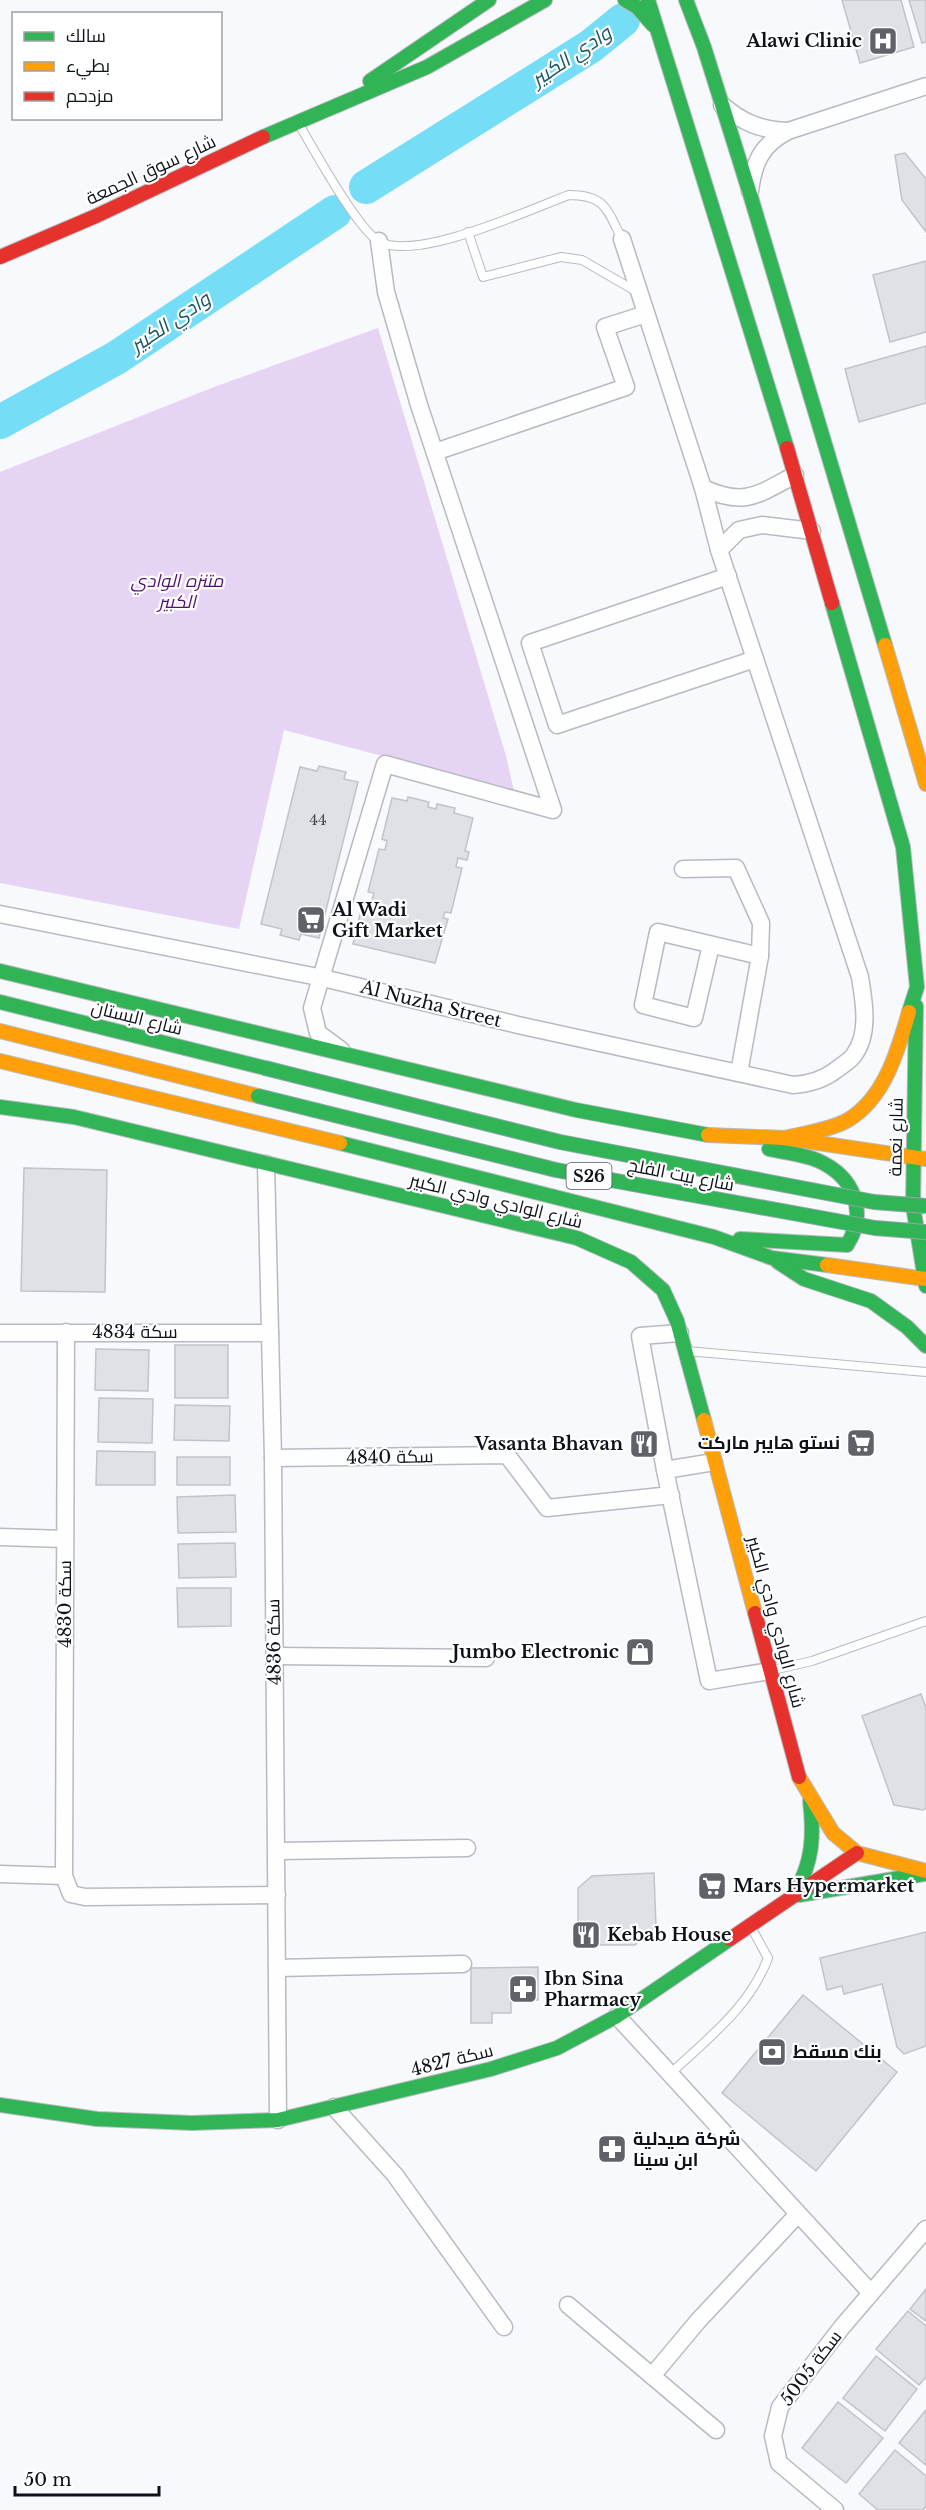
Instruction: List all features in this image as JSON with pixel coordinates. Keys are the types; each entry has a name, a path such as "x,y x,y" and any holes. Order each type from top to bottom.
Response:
{"street":[{"name":"شارع سوق الجمعة","path":"348,99 385,69 489,0"},
{"name":"شارع سوق الجمعة","path":"0,257 96,216 297,121 427,67 545,0"},
{"path":"625,0 637,7 658,31"},
{"name":"شارع نعمة","path":"648,0 812,531 903,847 917,987 919,1159 913,1206 925,1281"},
{"path":"689,4 750,194 926,784"},
{"path":"750,194 753,174 770,140 788,131 925,89"},
{"path":"722,105 753,125 767,130 788,131"},
{"path":"622,239 703,488 719,550 728,576 755,659 557,725 530,643 728,576"},
{"path":"348,1057 318,1033 312,1008 323,978 385,764 553,810 435,452 386,292 379,242"},
{"path":"435,452 626,387 604,327 646,314"},
{"path":"703,488 726,499 755,496 795,475"},
{"path":"719,550 739,530 762,525 812,531"},
{"name":"Al Nuzha Street","path":"0,914 323,978 518,1025 793,1085 809,1084 828,1076 853,1056 861,1041 865,1012 860,977 755,659"},
{"path":"683,869 736,868 761,923 760,956 739,1073"},
{"path":"711,945 694,1018 643,1005 658,932 760,956"},
{"path":"0,970 348,1057 576,1110 708,1135 819,1161 837,1172 854,1191 860,1211 855,1235 847,1245 714,1237 675,1229 485,1178 0,1061"},
{"path":"785,1138 847,1121 867,1105 894,1061 917,987"},
{"name":"شارع البستان","path":"0,1002 265,1068"},
{"name":"شارع بيت الفلج","path":"0,1031 555,1170 875,1228 926,1232"},
{"name":"شارع بيت الفلج","path":"265,1068 561,1142 874,1202 926,1206"},
{"name":"شارع الوادي وادي الكبير","path":"0,1107 74,1117 577,1238 631,1262 663,1290 680,1332 799,1776 833,1833 857,1853"},
{"path":"708,1135 785,1138 919,1159"},
{"name":"سكة 4836","path":"266,1164 273,1458 278,1851 278,2121"},
{"path":"714,1237 772,1258 925,1281"},
{"path":"772,1258 804,1279 871,1301 907,1327 926,1346"},
{"name":"سكة 4830","path":"64,1876 66,1332"},
{"path":"680,1332 640,1336 709,1681 770,1671"},
{"name":"سكة 4834","path":"0,1333 270,1333"},
{"name":"سكة 4840","path":"273,1458 507,1455 548,1508 670,1495"},
{"path":"665,1470 714,1462"},
{"path":"0,1537 65,1539"},
{"path":"274,1656 486,1658"},
{"path":"792,1897 806,1877 811,1859 813,1839 808,1793"},
{"path":"278,1851 467,1848"},
{"path":"857,1853 926,1866"},
{"path":"857,1853 926,1872"},
{"name":"سكة 4827","path":"0,2105 97,2119 192,2123 278,2121 491,2069 546,2052 617,2016 857,1853"},
{"path":"792,1897 926,1872"},
{"path":"0,1874 64,1876 71,1894 85,1897 277,1895"},
{"path":"277,1968 463,1964"},
{"path":"617,2016 871,2293"},
{"path":"334,2107 395,2175 504,2327"},
{"path":"651,2376 698,2321 798,2214"},
{"name":"سكة 5005","path":"836,2510 780,2463 773,2436 780,2407 871,2293 926,2229"},
{"path":"568,2305 716,2430"}],"lane":[{"path":"297,121 365,228 379,242 399,248 416,246 468,232 569,195 589,195 599,201 622,239"},
{"path":"468,232 483,277 561,257 582,260 640,294"},
{"path":"685,1351 926,1372"},
{"path":"770,1671 812,1660 926,1620"},
{"path":"670,2074 724,2023 754,1990 768,1958 750,1925"}],"green space":[{"name":"متنزه الوادي الكبير","path":"378,328 506,756 514,791 284,730 239,929 0,883 0,472 214,387"}],"building":[{"path":"842,0 901,0 914,47 860,63"},
{"path":"909,0 926,0 926,42 922,43"},
{"path":"905,153 926,179 926,232 902,200 895,155"},
{"path":"926,261 926,332 890,342 873,275"},
{"path":"926,346 926,403 859,422 845,369"},
{"path":"319,766 346,772 344,779 358,782 319,938 301,934 299,940 280,935 282,929 261,924 300,767 317,771"},
{"path":"408,797 429,802 428,807 436,809 437,804 455,808 454,813 473,818 465,851 469,852 467,860 458,858 456,867 462,868 451,913 445,912 443,918 448,919 435,963 353,944 363,902 371,904 374,893 368,892 379,849 385,850 387,841 382,839 392,798 407,801"},
{"path":"24,1168 107,1170 105,1292 21,1291"},
{"path":"175,1345 228,1345 228,1398 175,1398"},
{"path":"96,1349 149,1350 148,1391 95,1390"},
{"path":"99,1398 153,1399 152,1443 98,1442"},
{"path":"175,1405 230,1406 229,1441 174,1440"},
{"path":"97,1451 155,1452 155,1485 96,1485"},
{"path":"177,1457 230,1457 230,1485 177,1485"},
{"path":"235,1495 236,1532 178,1533 177,1497"},
{"path":"235,1543 236,1577 179,1578 178,1544"},
{"path":"177,1588 231,1588 231,1626 178,1627"},
{"path":"921,1694 926,1708 926,1808 923,1810 894,1805 862,1716"},
{"path":"654,1873 656,1926 635,1945 578,1945 578,1888 592,1876"},
{"path":"926,1932 926,2046 904,2054 897,2047 882,1984 844,1994 842,1986 827,1990 820,1958"},
{"path":"538,1967 538,2000 511,2000 511,2013 492,2013 492,2023 471,2023 471,1968"},
{"path":"803,1995 897,2072 816,2171 722,2093"},
{"path":"926,2289 926,2321 910,2309"},
{"path":"908,2311 926,2326 926,2377 919,2385 876,2349"},
{"path":"876,2356 917,2389 885,2431 843,2398"},
{"path":"838,2402 883,2438 846,2483 802,2448"},
{"path":"926,2410 926,2465 899,2443"},
{"path":"895,2450 926,2476 926,2506 923,2510 878,2510 859,2494"}],"waterway":[{"name":"وادي الكبير","path":"366,187 591,46 623,20"},
{"name":"وادي الكبير","path":"0,422 116,358 335,212"}],"traffic: fast":[{"path":"370,81 489,0"},
{"path":"263,137 427,67 545,0"},
{"path":"625,0 637,7 653,25"},
{"path":"648,0 787,448"},
{"path":"686,0 704,47 750,194 885,645"},
{"path":"832,603 903,847 917,987 909,1012"},
{"path":"0,971 576,1110 708,1135"},
{"path":"0,1002 265,1068"},
{"path":"916,1006 913,1206 926,1286"},
{"path":"265,1068 560,1142 874,1202 926,1206"},
{"path":"258,1096 556,1170 875,1228 926,1232"},
{"path":"0,1107 74,1117 577,1238 631,1262 663,1290 677,1321 704,1420"},
{"path":"340,1143 714,1237 772,1258 827,1265"},
{"path":"740,1239 847,1245 853,1233 857,1208 849,1186 841,1176 819,1161 769,1149"},
{"path":"778,1262 804,1279 871,1301 907,1327 926,1346"},
{"path":"795,1892 806,1870 811,1848 810,1801"},
{"path":"799,1895 924,1874"},
{"path":"0,2105 97,2119 192,2123 278,2120 491,2069 557,2048 617,2016 730,1939"}],"traffic: slow":[{"path":"885,645 926,784"},
{"path":"785,1138 834,1126 861,1111 872,1099 888,1072 909,1012"},
{"path":"0,1031 258,1096"},
{"path":"0,1061 340,1143"},
{"path":"708,1135 785,1138 926,1159"},
{"path":"827,1265 926,1279"},
{"path":"704,1420 755,1613"},
{"path":"799,1777 833,1833 857,1853 926,1871"}],"traffic: jam":[{"path":"0,257 96,216 263,137"},
{"path":"787,448 832,603"},
{"path":"755,1613 799,1777"},
{"path":"730,1939 857,1853"}],"place":[{"name":"Alawi Clinic","path":"883,41"},
{"name":"Al Wadi Gift Market","path":"311,920"},
{"name":"نستو هايبر ماركت","path":"861,1443"},
{"name":"Vasanta Bhavan","path":"644,1444"},
{"name":"Jumbo Electronic","path":"640,1652"},
{"name":"Mars Hypermarket","path":"712,1886"},
{"name":"Kebab House","path":"586,1935"},
{"name":"Ibn Sina Pharmacy","path":"523,1989"},
{"name":"بنك مسقط","path":"772,2052"},
{"name":"شركة صيدلية ابن سينا","path":"612,2149"}]}
